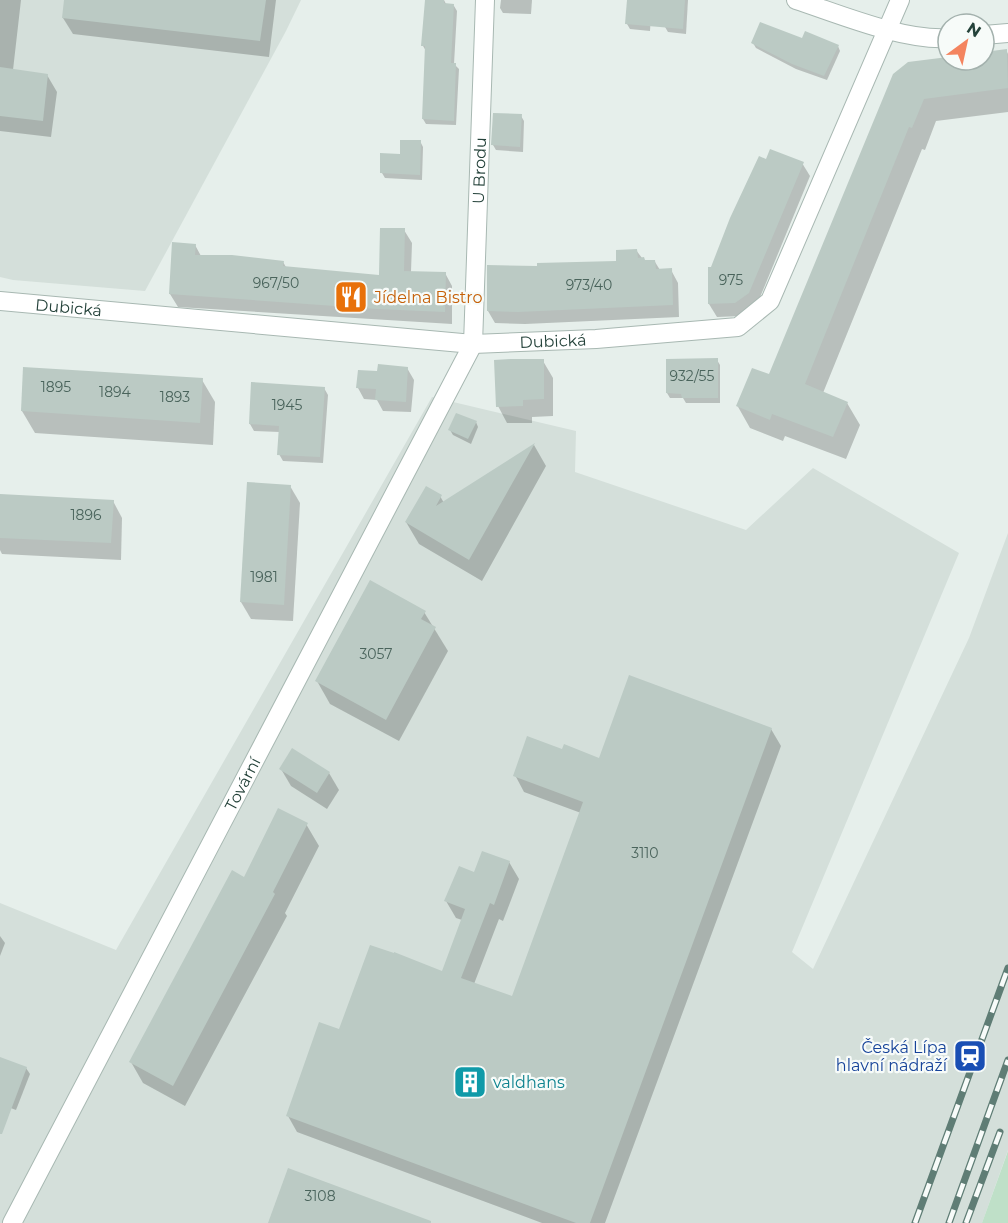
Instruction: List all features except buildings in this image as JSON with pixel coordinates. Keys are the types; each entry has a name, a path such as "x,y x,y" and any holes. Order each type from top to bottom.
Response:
{"street":[{"name":"U Brodu","path":"473,344 485,0"},
{"path":"796,0 888,30 936,38"},
{"name":"Dubická","path":"0,301 473,344 596,339 738,327 770,301 900,0"},
{"name":"Tovární","path":"12,1223 473,344"}],"shaded area":[{"path":"0,0 301,0 145,291 0,277"},
{"path":"432,397 576,431 575,472 746,530 813,468 959,553 792,952 813,969 969,638 1008,533 1008,1150 982,1223 0,1223 0,903 116,950"}],"green space":[{"path":"1008,1151 1008,1223 982,1223"}],"railway":[{"path":"915,1223 1008,968"},
{"path":"949,1223 1008,1060"},
{"path":"966,1223 1000,1132"}],"place":[{"name":"Jídelna Bistro","path":"351,297"},
{"name":"Česká Lípa hlavní nádraží","path":"970,1056"},
{"name":"valdhans","path":"470,1082"}]}
